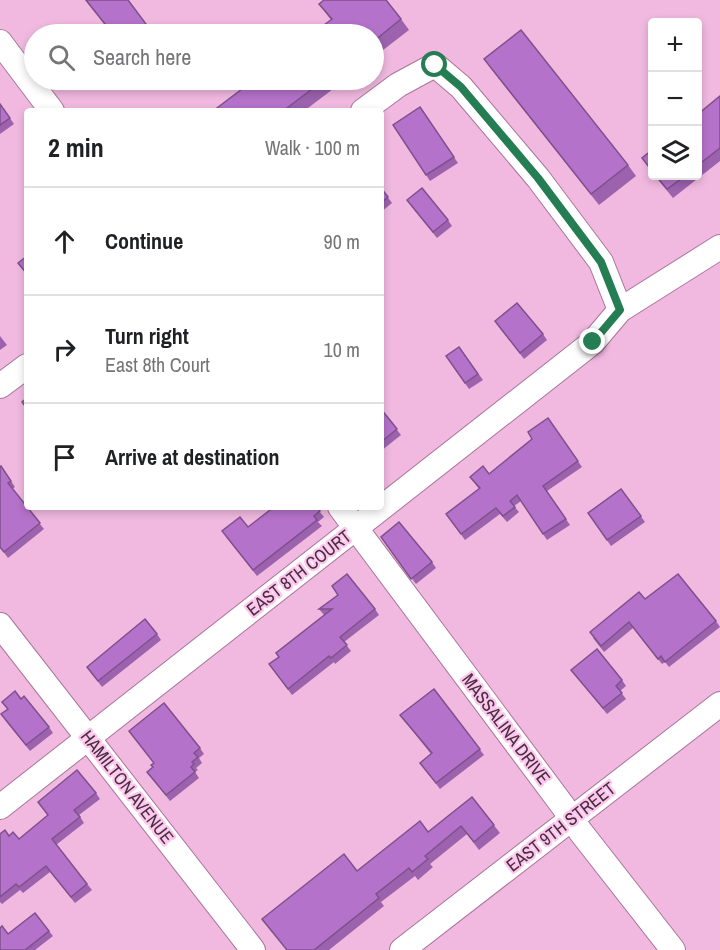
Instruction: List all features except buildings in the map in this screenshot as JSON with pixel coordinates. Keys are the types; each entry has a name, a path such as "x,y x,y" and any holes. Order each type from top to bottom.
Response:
{"street":[{"path":"0,42 24,74"},
{"path":"367,108 398,84 435,65 461,87 545,187 601,262 620,310"},
{"path":"36,90 50,108"},
{"name":"EAST 8TH COURT","path":"384,506 593,342 620,310 720,247"},
{"path":"0,386 24,368"},
{"name":"MASSALINA DRIVE","path":"342,510 571,818 674,950"},
{"name":"EAST 8TH COURT","path":"0,807 379,510"},
{"name":"HAMILTON AVENUE","path":"0,625 253,950"},
{"name":"EAST 9TH STREET","path":"402,950 720,704"}],"route":[{"path":"435,65 461,87 538,178 601,262 620,310 593,342"}]}
